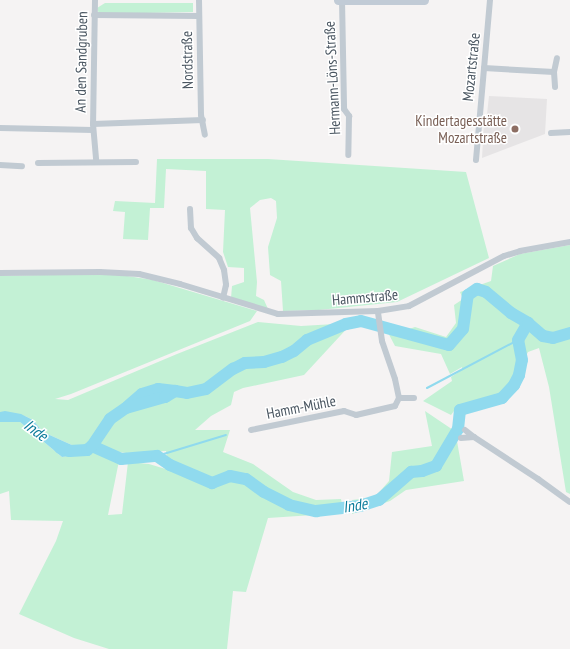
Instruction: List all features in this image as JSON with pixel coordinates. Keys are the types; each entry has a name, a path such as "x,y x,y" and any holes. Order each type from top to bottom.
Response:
{"main road":[{"path":"338,0 424,0"}],"street":[{"name":"An den Sandgruben","path":"95,0 93,127 96,162"},
{"name":"Nordstraße","path":"199,0 201,115 206,135"},
{"name":"Hermann-Löns-Straße","path":"342,0 344,109 349,116 348,155"},
{"name":"Mozartstraße","path":"476,160 490,0"},
{"path":"94,15 199,16"},
{"path":"555,87 554,72 557,58"},
{"path":"484,68 554,72"},
{"name":"An den Sandgruben","path":"0,128 36,129 93,127 203,120"},
{"path":"551,133 570,132"},
{"path":"38,163 136,162"},
{"path":"0,165 22,166"},
{"path":"190,209 191,228 197,238 219,258 224,270 226,285 223,298"},
{"name":"Hammstraße","path":"0,273 95,272 139,274 167,280 278,314 378,311 408,306 504,256 520,251 570,242"},
{"path":"378,311 381,332 399,398 414,398"},
{"name":"Hamm-Mühle","path":"251,430 344,411 356,415 384,409 394,406 399,398"},
{"path":"465,430 570,502"},
{"path":"461,438 474,437"}],"shaded area":[{"name":"Kindertagesstätte Mozartstraße","path":"489,96 547,99 545,134 482,158 484,123 486,123"}],"green space":[{"path":"105,3 193,3 193,12 99,14 97,8"},
{"path":"157,159 268,159 466,172 489,258 397,302 319,310 283,311 281,281 270,275 268,247 277,218 276,201 271,198 260,200 250,208 257,282 256,296 264,300 268,309 231,298 232,286 244,282 244,268 228,267 223,252 225,210 206,209 206,171 166,169 164,208 150,208 148,240 123,239 125,212 113,211 115,201 155,203"},
{"path":"570,245 570,494 566,492 549,387 539,348 528,352 525,358 521,358 519,369 513,383 501,396 457,407 451,415 423,401 452,381 451,377 462,370 462,367 450,374 441,354 395,346 384,325 409,329 415,327 446,337 456,323 454,305 463,299 460,292 491,281 493,266 520,254"},
{"path":"81,274 121,275 153,280 257,311 250,321 71,394 55,399 68,400 258,322 301,326 352,323 304,375 243,388 234,392 231,405 211,416 195,430 230,430 223,452 253,464 293,492 316,500 341,499 344,513 268,518 246,592 233,591 227,649 109,649 74,638 19,614 56,541 63,521 11,520 9,491 0,494 0,422 20,422 62,457 89,451 97,452 108,459 119,461 108,515 122,514 128,462 149,464 169,470 166,451 126,453 74,446 43,432 33,420 25,416 0,412 0,276"},
{"path":"425,411 462,436 457,441 464,481 406,490 390,501 352,514 352,500 375,497 389,481 392,452 432,446"}],"water":[{"path":"5,411 21,414 33,420 43,432 74,446 77,455 62,457 20,422 0,422 0,412"}],"waterway":[{"name":"Inde","path":"60,448 70,451 87,450 92,446 110,419 126,408 165,397 175,391 187,393 206,389 233,369 245,363 264,362 282,357 294,351 307,340 346,324 361,321 449,345 463,329 468,295 477,289 486,292 511,313 528,323 543,336 553,338 570,333"},
{"name":"Inde","path":"92,446 121,459 157,456 170,465 212,483 230,476 246,479 264,492 289,505 316,511 360,506 379,500 411,472 422,471 436,466 458,429 460,410 502,398 514,385 519,375 522,360 518,340 528,323"},
{"path":"427,388 518,340"},
{"name":"Inde","path":"128,406 142,394 158,389 175,391"},
{"path":"157,456 226,435"}],"place":[{"name":"Kindertagesstätte Mozartstraße","path":"515,129"}]}
